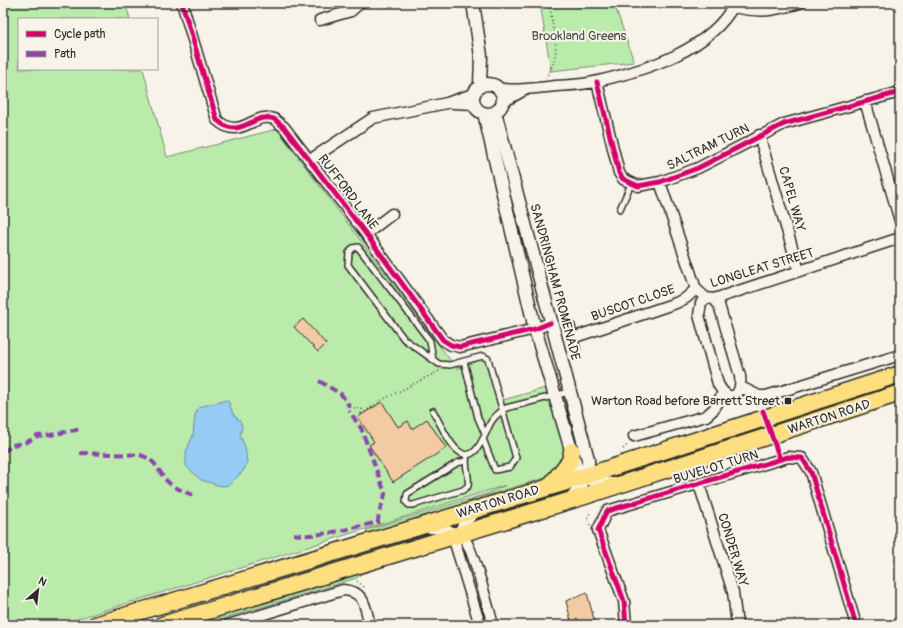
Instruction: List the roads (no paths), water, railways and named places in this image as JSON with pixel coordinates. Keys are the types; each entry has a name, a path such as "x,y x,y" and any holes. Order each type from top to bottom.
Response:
{"main road":[{"name":"WARTON ROAD","path":"95,625 586,476 900,374"},
{"name":"WARTON ROAD","path":"162,625 616,485 900,393"},
{"path":"549,487 570,460 572,451"}],"street":[{"name":"RUFFORD LANE","path":"182,3 217,120 224,127 232,129 265,118 274,119 284,127 366,234 443,340 451,345 460,347 535,329 550,323"},
{"path":"320,20 351,11 360,3"},
{"path":"473,3 481,56 484,91 476,108 490,113"},
{"path":"310,160 373,118 447,103 484,91 526,90 597,82 676,56 707,36 721,24 734,5 756,12 773,11 800,3"},
{"path":"597,82 619,173 623,179 631,184"},
{"path":"490,113 503,102 526,90"},
{"path":"484,91 503,102"},
{"name":"SALTRAM TURN","path":"631,184 646,186 698,168 759,135 800,118 900,92"},
{"path":"865,101 900,221"},
{"path":"490,113 535,329 556,395 578,473 594,481 616,485"},
{"name":"SANDRINGHAM PROMENADE","path":"490,113 588,459 586,476"},
{"name":"CAPEL WAY","path":"759,135 799,271"},
{"name":"LONGLEAT STREET","path":"660,182 696,289 710,298 900,238"},
{"path":"366,234 392,214"},
{"name":"BUSCOT CLOSE","path":"575,336 676,303 686,298 696,289"},
{"path":"710,298 719,305 741,387 738,393 734,396 729,396 723,393 718,384 698,315 700,303 710,298"},
{"path":"741,387 759,396 766,396 900,355"},
{"path":"867,384 886,384 900,388"},
{"path":"634,436 706,416 714,409 723,393"},
{"name":"BUVELOT TURN","path":"626,625 624,601 598,530 607,511 788,457 802,458 811,472 856,625"},
{"path":"571,499 581,488 586,476"},
{"name":"CONDER WAY","path":"699,484 733,592 737,625"},
{"path":"480,625 455,543 466,519 481,508"},
{"path":"415,528 445,528 458,534 468,544 493,625"},
{"path":"228,625 343,590 359,595 364,605 370,625"}],"lane":[{"path":"620,209 631,184"},
{"path":"433,360 430,341 358,246 353,248 349,253 348,263 351,269 404,339 433,360 442,365 450,365 464,361 486,356 516,458 510,467 495,470 478,418 464,361"},
{"path":"572,326 577,348"},
{"path":"433,411 454,447 460,453 466,455 472,454 484,436 490,422 502,411 569,392"},
{"path":"465,461 457,463 407,494 406,502 409,505 413,505 463,490 468,486 469,480 465,465 466,455"}],"water":[{"path":"227,400 233,414 241,422 242,427 240,436 245,446 247,462 244,470 229,485 221,486 201,480 186,466 186,452 193,435 195,415 199,407"}],"place":[{"name":"Warton Road before Barrett Street","path":"788,401"}],"park label":[{"name":"Brookland Greens","path":"579,36"}]}
